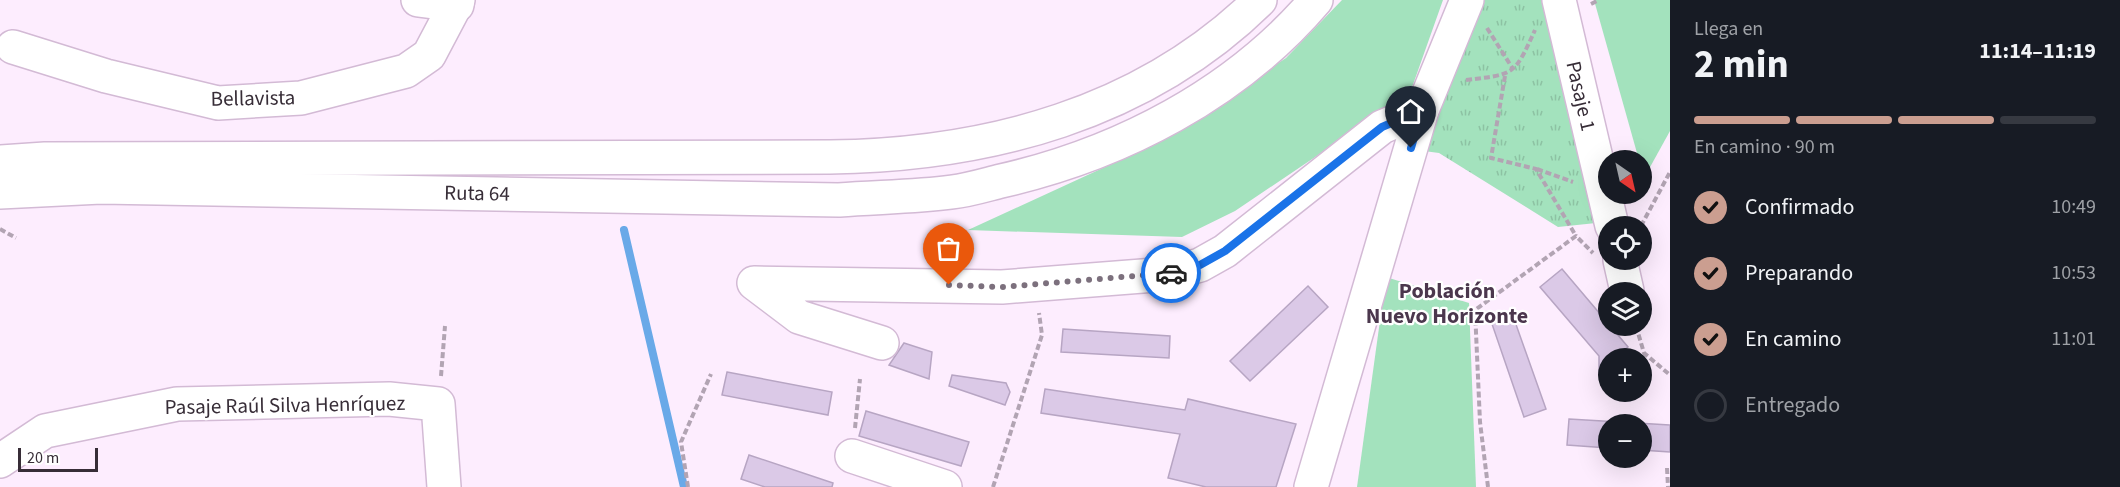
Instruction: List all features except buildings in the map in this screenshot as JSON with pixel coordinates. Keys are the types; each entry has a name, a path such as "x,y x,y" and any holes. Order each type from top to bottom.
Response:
{"main road":[{"path":"418,0 458,2"},
{"name":"Ruta 64","path":"0,162 45,159 894,155 958,147 1029,132 1094,108 1158,76 1224,31 1260,0"},
{"name":"Ruta 64","path":"0,192 101,187 839,200 954,192 1030,175 1118,144 1160,123 1240,72 1276,41 1316,0"},
{"name":"Pasaje 1","path":"1559,0 1610,216"},
{"name":"Bellavista","path":"13,47 116,78 218,103 301,98 406,71 429,55 458,2"},
{"path":"1311,487 1422,110 1466,4"},
{"path":"882,343 799,317 754,283 1002,287 1168,274 1200,265 1225,251 1382,127 1422,110"},
{"name":"Pasaje Raúl Silva Henríquez","path":"0,461 45,431 177,404 389,399 438,404"},
{"path":"438,404 444,487"},
{"path":"852,456 945,487"}],"path":[{"path":"1466,4 1492,32 1513,69"},
{"path":"1535,30 1521,62 1505,76 1491,158 1536,169 1576,236 1621,282"},
{"path":"1646,216 1670,172"},
{"path":"0,229 16,238"},
{"path":"1488,487 1480,422 1475,310 1576,236"},
{"path":"993,487 1042,335 1034,284"},
{"path":"438,404 445,326"},
{"path":"1639,336 1644,353 1670,375"},
{"path":"688,487 681,442 711,374"},
{"path":"852,456 860,379"},
{"path":"1667,468 1668,487"}],"green space":[{"path":"1342,0 1443,0 1410,93 1235,211 1182,237 968,230 1155,144 1286,58"},
{"path":"1477,0 1549,0 1596,223 1558,227 1439,153 1424,151"},
{"path":"1594,0 1670,0 1670,131 1652,164 1652,150 1636,150"},
{"path":"1386,277 1469,303 1476,487 1357,487"}],"waterway":[{"path":"624,230 684,487"}],"way so far":[{"path":"949,285 1002,287 1171,273"}],"district":[{"name":"Población Nuevo Horizonte","path":"1447,302"}],"route":[{"path":"1171,273 1200,265 1225,251 1382,127 1422,110 1411,148"}]}
